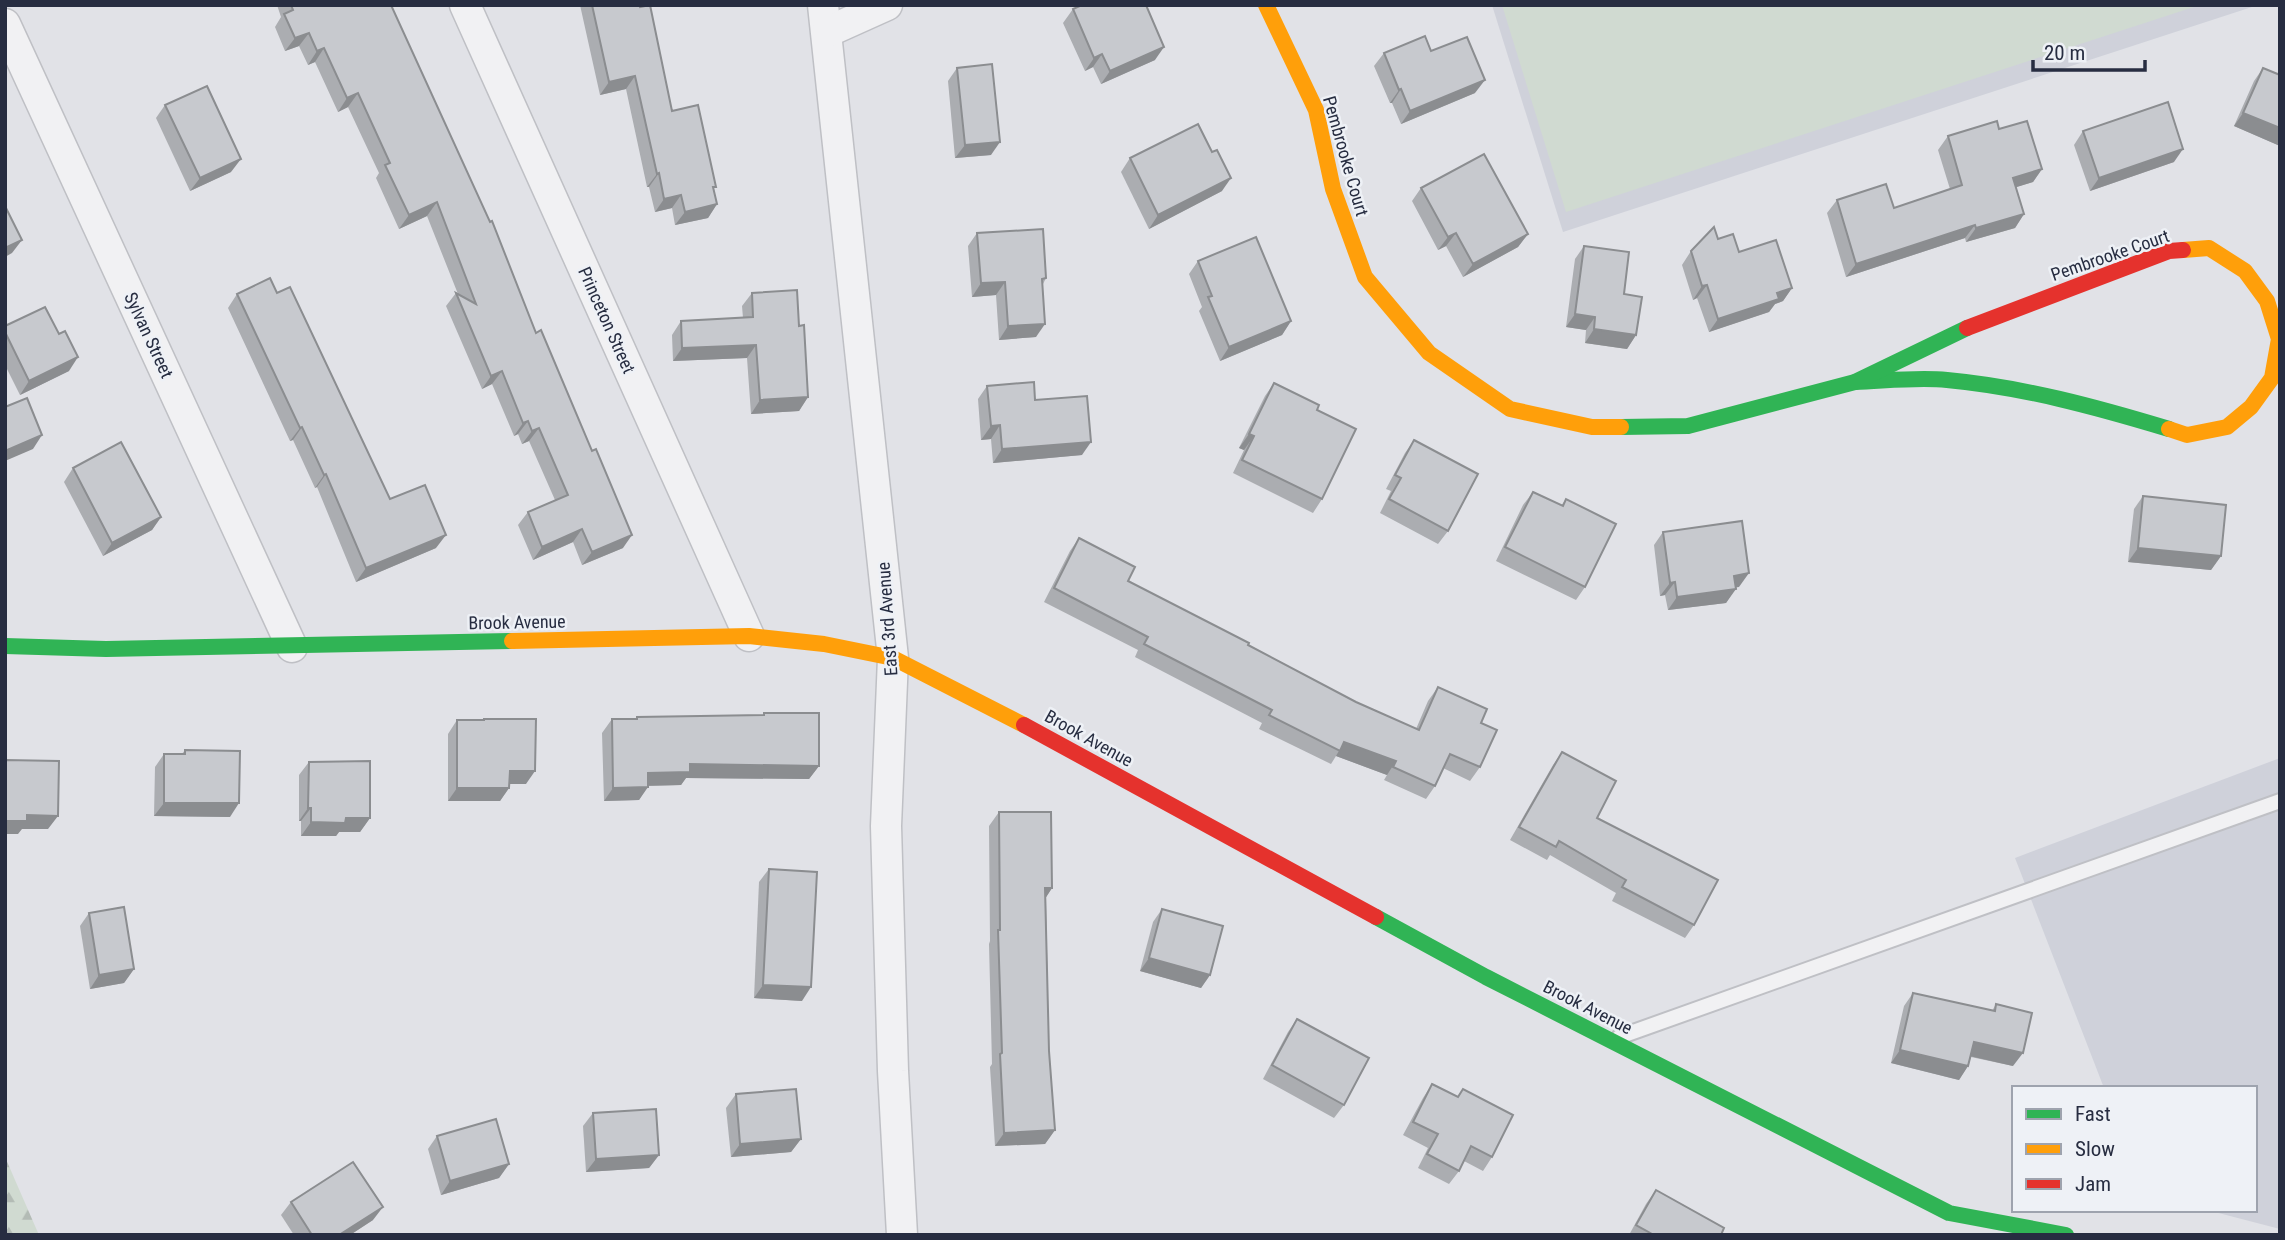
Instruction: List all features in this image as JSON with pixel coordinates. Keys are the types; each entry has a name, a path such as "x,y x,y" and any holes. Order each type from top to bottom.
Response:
{"street":[{"name":"Princeton Street","path":"465,5 749,636"},
{"path":"825,19 887,5"},
{"name":"Pembrooke Court","path":"1266,5 1316,110 1333,189 1365,277 1429,353 1510,409 1592,427 1688,426 1855,382 1980,322 2169,251 2209,248 2245,271 2267,301 2279,340 2273,378 2251,407 2227,427 2187,435 2106,410 2041,394 1945,380 1855,382"},
{"name":"East 3rd Avenue","path":"825,19 893,657 886,826 893,1070 902,1235"},
{"name":"Sylvan Street","path":"5,24 292,647"},
{"name":"Brook Avenue","path":"5,646 106,649 292,647 749,636 824,644 893,657 1029,727 1486,977 1949,1213 2066,1235"}],"lane":[{"path":"1610,1040 2280,801"}],"shaded area":[{"path":"1492,5 2258,5 1563,232"},
{"path":"2280,758 2280,1229 2215,1212 2257,1212 2257,1086 2103,1086 2015,858"}],"green space":[{"path":"1502,5 2200,5 1566,212"},
{"path":"5,1157 39,1235 5,1235"}],"building":[{"path":"291,5 391,5 490,222 492,221 536,333 541,330 592,451 596,449 632,535 592,552 582,529 542,547 528,512 568,495 539,428 532,431 528,421 523,423 502,371 491,376 456,293 476,304 437,202 409,215 385,165 390,163 358,93 347,98 324,48 317,51 309,33 295,38 284,14 293,10"},
{"path":"592,5 650,5 672,111 698,105 716,187 713,187 717,204 685,212 681,195 664,199 635,76 609,82"},
{"path":"1082,5 1146,5 1164,47 1110,71 1102,54 1094,58 1073,9"},
{"path":"1425,36 1431,51 1467,37 1485,80 1410,111 1384,53"},
{"path":"992,64 1000,142 965,145 957,68"},
{"path":"2263,68 2280,75 2280,128 2243,113"},
{"path":"207,86 241,159 200,178 165,105"},
{"path":"2168,102 2183,149 2099,178 2083,131"},
{"path":"1997,121 1999,129 2027,121 2042,169 2013,178 2024,214 1976,228 1975,225 1856,264 1837,200 1886,184 1894,208 1962,185 1948,136"},
{"path":"1198,124 1212,152 1217,150 1231,178 1158,215 1130,158"},
{"path":"1484,154 1528,234 1473,264 1456,233 1448,237 1421,188"},
{"path":"5,206 22,240 5,248"},
{"path":"1714,227 1718,239 1733,234 1739,252 1776,240 1792,288 1777,293 1779,299 1718,319 1707,285 1702,286 1691,251"},
{"path":"1043,229 1045,324 1008,326 1005,282 981,283 977,233"},
{"path":"1256,237 1291,321 1229,347 1208,297 1212,296 1198,261"},
{"path":"1584,246 1629,252 1624,294 1642,297 1636,335 1594,329 1595,317 1575,314"},
{"path":"270,278 277,293 290,287 390,499 425,485 446,535 366,568 326,474 324,475 302,427 300,428 237,294"},
{"path":"797,290 799,326 804,325 808,397 760,400 756,345 682,348 681,321 753,317 752,293"},
{"path":"45,307 59,334 65,331 78,357 29,381 5,332 5,326"},
{"path":"1034,382 1035,400 1087,396 1091,442 1002,449 1000,425 991,426 987,386"},
{"path":"1274,383 1319,405 1317,410 1356,429 1322,499 1242,460 1254,436 1249,434"},
{"path":"27,398 42,435 5,451 5,407"},
{"path":"1414,440 1478,474 1448,531 1389,499 1401,478 1395,475"},
{"path":"121,442 161,517 112,543 73,468"},
{"path":"1533,492 1563,506 1566,499 1616,524 1585,587 1505,547"},
{"path":"2143,496 2226,505 2221,556 2138,548"},
{"path":"1742,521 1749,573 1734,576 1736,589 1677,597 1675,582 1670,583 1663,532"},
{"path":"1079,538 1135,567 1128,581 1356,702 1419,730 1438,687 1487,709 1481,723 1497,730 1480,767 1450,754 1435,786 1393,767 1396,761 1344,742 1340,751 1269,715 1272,710 1144,644 1148,637 1054,588"},
{"path":"819,713 819,766 690,764 690,772 648,773 648,787 613,788 612,719"},
{"path":"536,719 535,771 510,771 509,788 457,788 457,720"},
{"path":"185,750 240,751 239,803 164,803 164,754 185,754"},
{"path":"1562,752 1616,781 1597,818 1718,880 1694,925 1622,887 1626,880 1559,841 1556,847 1519,827"},
{"path":"5,760 59,761 58,816 27,815 27,821 5,821"},
{"path":"370,761 370,818 346,818 345,823 311,822 311,808 308,808 309,762"},
{"path":"999,812 1051,812 1052,888 1045,888 1049,1051 1055,1130 1004,1133 998,930"},
{"path":"769,869 817,872 811,987 763,985"},
{"path":"124,907 134,969 99,975 89,913"},
{"path":"1162,909 1223,926 1210,975 1149,958"},
{"path":"1913,993 1995,1011 1996,1004 2032,1013 2023,1053 1974,1042 1968,1066 1900,1050"},
{"path":"1297,1019 1369,1058 1344,1105 1272,1065"},
{"path":"1432,1084 1458,1097 1463,1089 1513,1115 1492,1157 1471,1146 1459,1171 1427,1154 1438,1134 1413,1122"},
{"path":"796,1089 801,1139 740,1144 736,1094"},
{"path":"656,1109 659,1155 596,1159 593,1113"},
{"path":"496,1119 509,1164 450,1181 437,1136"},
{"path":"353,1162 383,1207 339,1235 312,1235 291,1202"},
{"path":"1656,1190 1724,1228 1721,1235 1654,1235 1636,1225"}],"traffic: fast":[{"path":"1621,427 1688,426 1855,382 1967,328"},
{"path":"1855,382 1924,379 1975,383 2059,399 2169,429"},
{"path":"5,646 106,649 512,641"},
{"path":"1376,917 1486,977 1949,1213 2066,1235"}],"traffic: slow":[{"path":"1266,5 1316,110 1333,189 1365,277 1429,353 1510,409 1592,427 1621,427"},
{"path":"2169,429 2187,435 2227,427 2251,407 2272,378 2279,339 2267,301 2245,271 2209,248 2183,250"},
{"path":"512,641 749,636 824,644 893,658 1024,725"}],"traffic: jam":[{"path":"1967,328 2169,251 2183,250"},
{"path":"1024,725 1376,917"}]}
